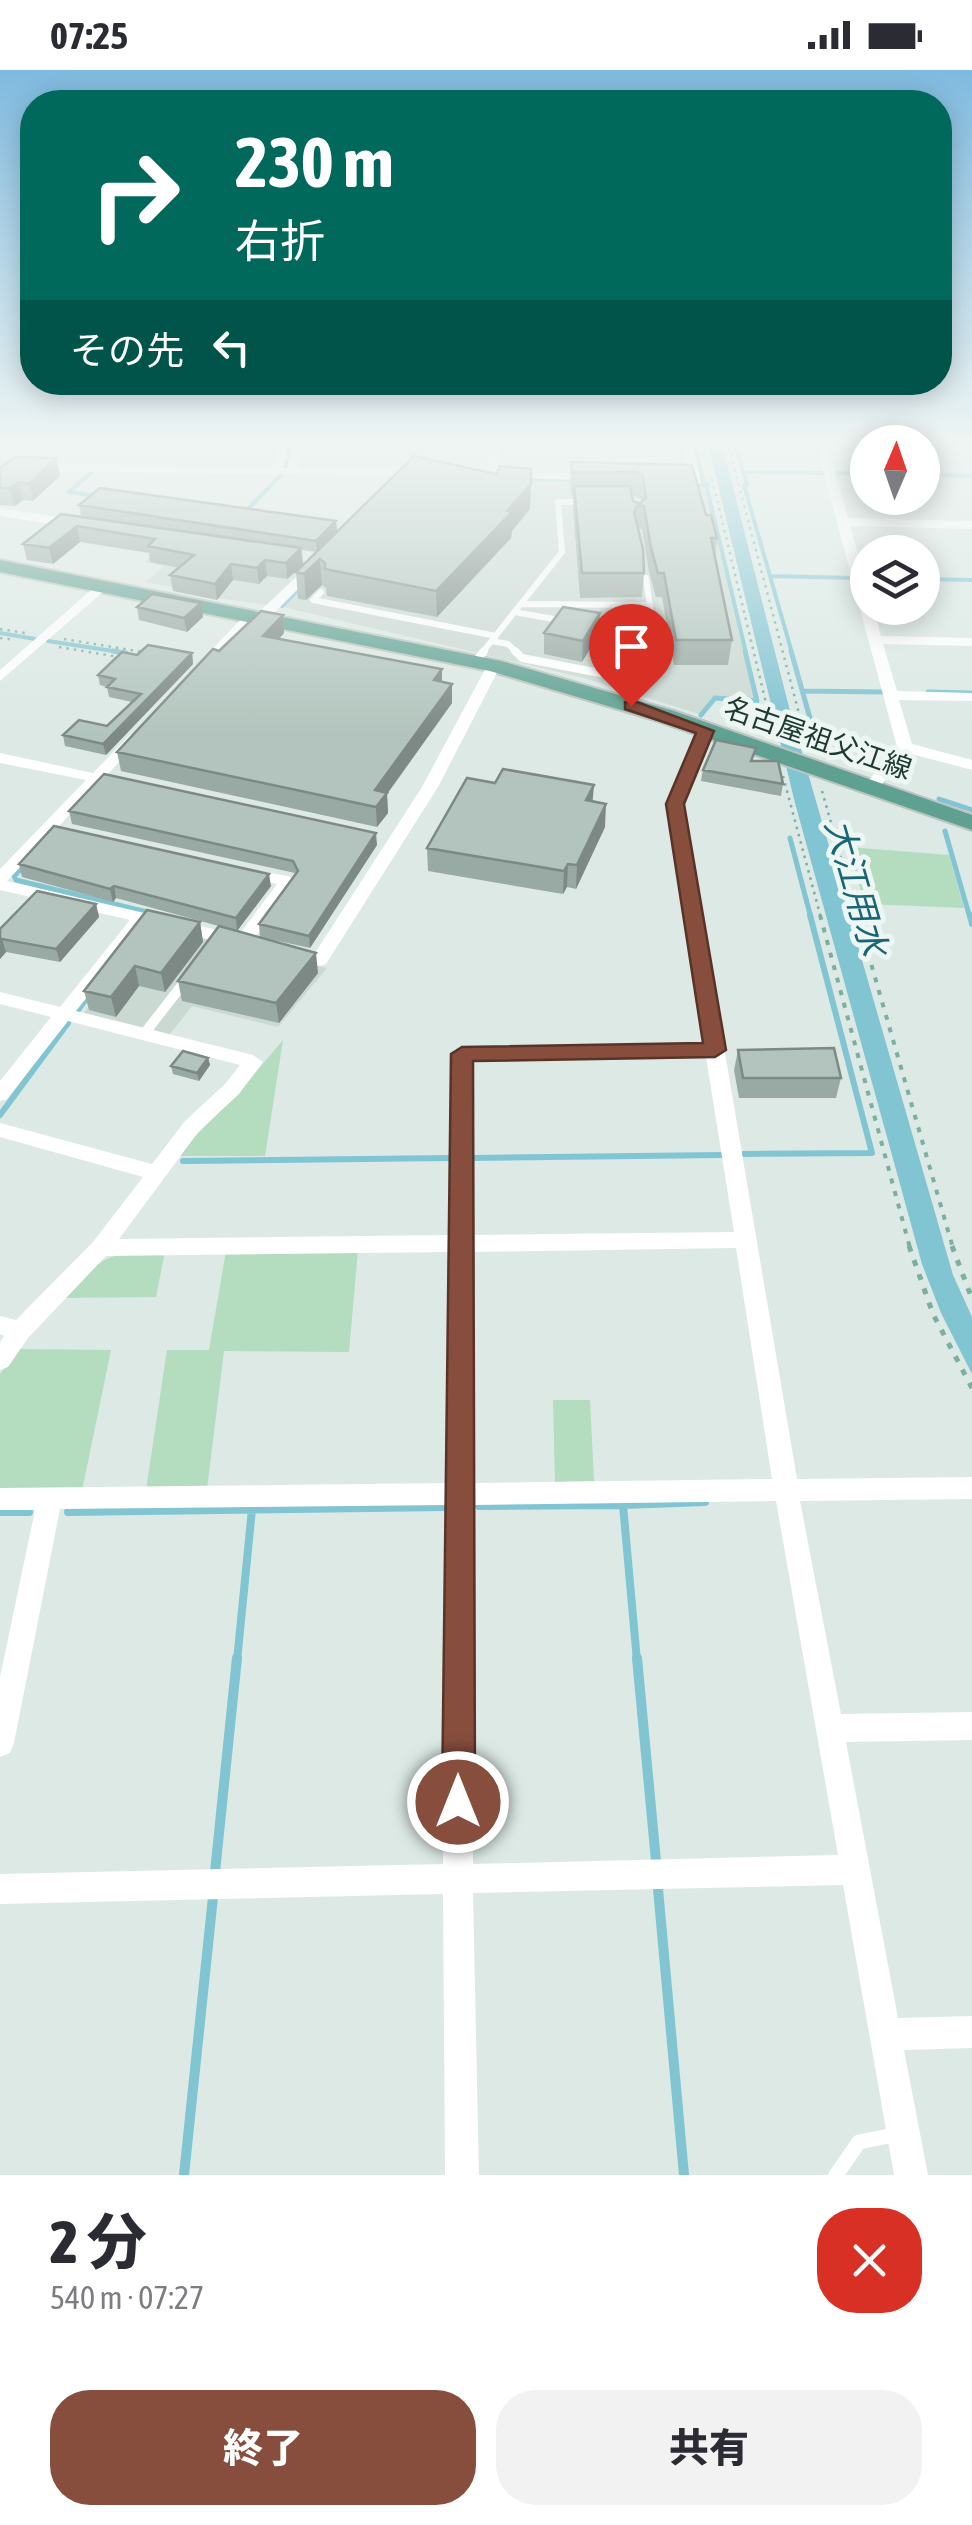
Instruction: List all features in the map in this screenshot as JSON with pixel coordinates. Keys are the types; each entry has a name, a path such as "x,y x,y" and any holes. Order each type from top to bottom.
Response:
{"main road":[{"name":"名古屋祖父江線","path":"0,566 485,663 706,731 972,823"}],"street":[{"path":"847,538 906,747"},
{"path":"184,686 334,548"},
{"path":"302,558 320,560"},
{"path":"0,678 104,586"},
{"path":"875,640 972,642"},
{"path":"281,951 320,960 430,787 485,663"},
{"path":"891,695 972,697"},
{"path":"149,723 104,777 49,827 0,882 141,918 213,943 262,946"},
{"path":"706,731 675,804 786,1490 911,2175"},
{"path":"906,747 972,765"},
{"path":"869,789 906,747"},
{"path":"927,753 929,749 972,750"},
{"path":"0,758 104,777"},
{"path":"49,827 68,832"},
{"path":"376,836 396,840"},
{"path":"233,869 288,881 242,942"},
{"path":"0,1094 141,918"},
{"path":"0,998 253,1062 154,1172 101,1248 10,1328 0,1360"},
{"path":"462,2175 458,1879 462,1054 715,1050"},
{"path":"0,1130 154,1172"},
{"path":"101,1248 746,1240"},
{"path":"0,1499 972,1488"},
{"path":"0,1743 50,1499"},
{"path":"829,1728 972,1726"},
{"path":"0,1889 855,1870"},
{"path":"885,2034 972,2032"}],"lane":[{"path":"485,663 494,638 562,552 561,538"},
{"path":"322,592 313,600 494,638 508,644 522,658 626,678 655,644 646,578"},
{"path":"521,604 650,605"},
{"path":"514,612 654,637"},
{"path":"144,1034 197,964"},
{"path":"836,2175 848,2150 866,2136 903,2133"}],"path":[{"path":"726,538 914,1265 933,1314 972,1388"},
{"path":"753,538 809,752 942,1213 972,1299"},
{"path":"0,629 132,659"},
{"path":"41,640 160,655"}],"shaded area":[{"path":"353,538 717,538 755,700 714,697 699,714 584,678 283,607"},
{"path":"169,541 312,565 270,605 184,594 186,590 146,582 163,566 145,562"},
{"path":"151,926 327,968 278,1027 192,1006 170,1034 84,1013"}],"green space":[{"path":"848,847 949,855 964,908 865,904"},
{"path":"283,1040 265,1156 176,1156 239,1092"},
{"path":"358,1250 349,1352 224,1351 207,1489 146,1490 167,1350 209,1350 226,1251"},
{"path":"165,1251 156,1297 64,1298 107,1259"},
{"path":"18,1349 111,1350 82,1491 0,1493 0,1374"},
{"path":"553,1400 590,1400 594,1481 555,1482"}],"water":[{"path":"731,538 746,538 790,711 953,1275 972,1317 972,1374 922,1264 795,803"}],"building":[{"path":"30,538 61,538 49,548 23,544"},
{"path":"150,538 232,538 301,548 286,563 265,560 257,568 231,564 215,584 170,575 194,555 148,546 155,539"},
{"path":"330,538 487,538 436,591 325,569 320,559 304,574 296,572"},
{"path":"579,538 640,538 644,573 582,573"},
{"path":"649,538 711,538 732,640 676,640 664,573 658,573"},
{"path":"152,594 201,603 184,618 137,607"},
{"path":"563,607 600,613 583,641 544,633"},
{"path":"261,611 283,615 263,636 442,669 434,680 452,684 375,790 387,793 376,807 117,752 213,649 219,651"},
{"path":"148,645 192,653 103,744 63,735 79,720 107,726 141,694 107,687 115,679 98,675 122,652 137,655"},
{"path":"716,740 756,748 751,761 778,761 783,784 703,770"},
{"path":"503,769 594,785 586,800 606,804 577,865 568,864 564,871 427,848 467,778 495,783"},
{"path":"104,774 376,833 309,936 259,924 298,871 293,861 69,811"},
{"path":"54,826 269,874 236,918 19,864"},
{"path":"37,891 96,904 56,949 0,941 0,929"},
{"path":"147,910 200,922 161,973 135,966 111,997 84,991"},
{"path":"219,926 316,953 276,1003 178,981"},
{"path":"834,1048 841,1078 743,1078 738,1050"},
{"path":"183,1051 208,1058 197,1073 171,1066"}],"waterway":[{"path":"719,538 746,653"},
{"path":"759,538 792,653"},
{"path":"771,576 850,578"},
{"path":"940,579 972,580"},
{"path":"282,606 302,586"},
{"path":"0,633 35,639"},
{"path":"48,641 126,653"},
{"path":"701,715 715,698 757,701 745,651"},
{"path":"791,651 802,691"},
{"path":"802,691 885,692"},
{"path":"802,691 819,750"},
{"path":"928,692 972,693"},
{"path":"939,799 972,810"},
{"path":"945,831 970,918"},
{"path":"790,838 811,918"},
{"path":"24,866 14,876 16,880 151,913"},
{"path":"744,1154 872,1153 810,915"},
{"path":"970,915 972,924"},
{"path":"78,1010 90,993"},
{"path":"0,1115 68,1023"},
{"path":"470,1158 721,1155"},
{"path":"183,1161 451,1158"},
{"path":"637,1661 623,1505 705,1502"},
{"path":"479,1506 622,1505"},
{"path":"252,1510 445,1507"},
{"path":"68,1512 252,1510"},
{"path":"237,1661 252,1510"},
{"path":"0,1512 29,1512"},
{"path":"215,1872 237,1658"},
{"path":"637,1658 656,1861"},
{"path":"658,1889 684,2175"},
{"path":"184,2175 213,1897"}],"route":[{"path":"458,1802 462,1054 715,1050 675,804 706,731 631,706"}],"water label":[{"name":"大江用水","path":"857,887"}]}
